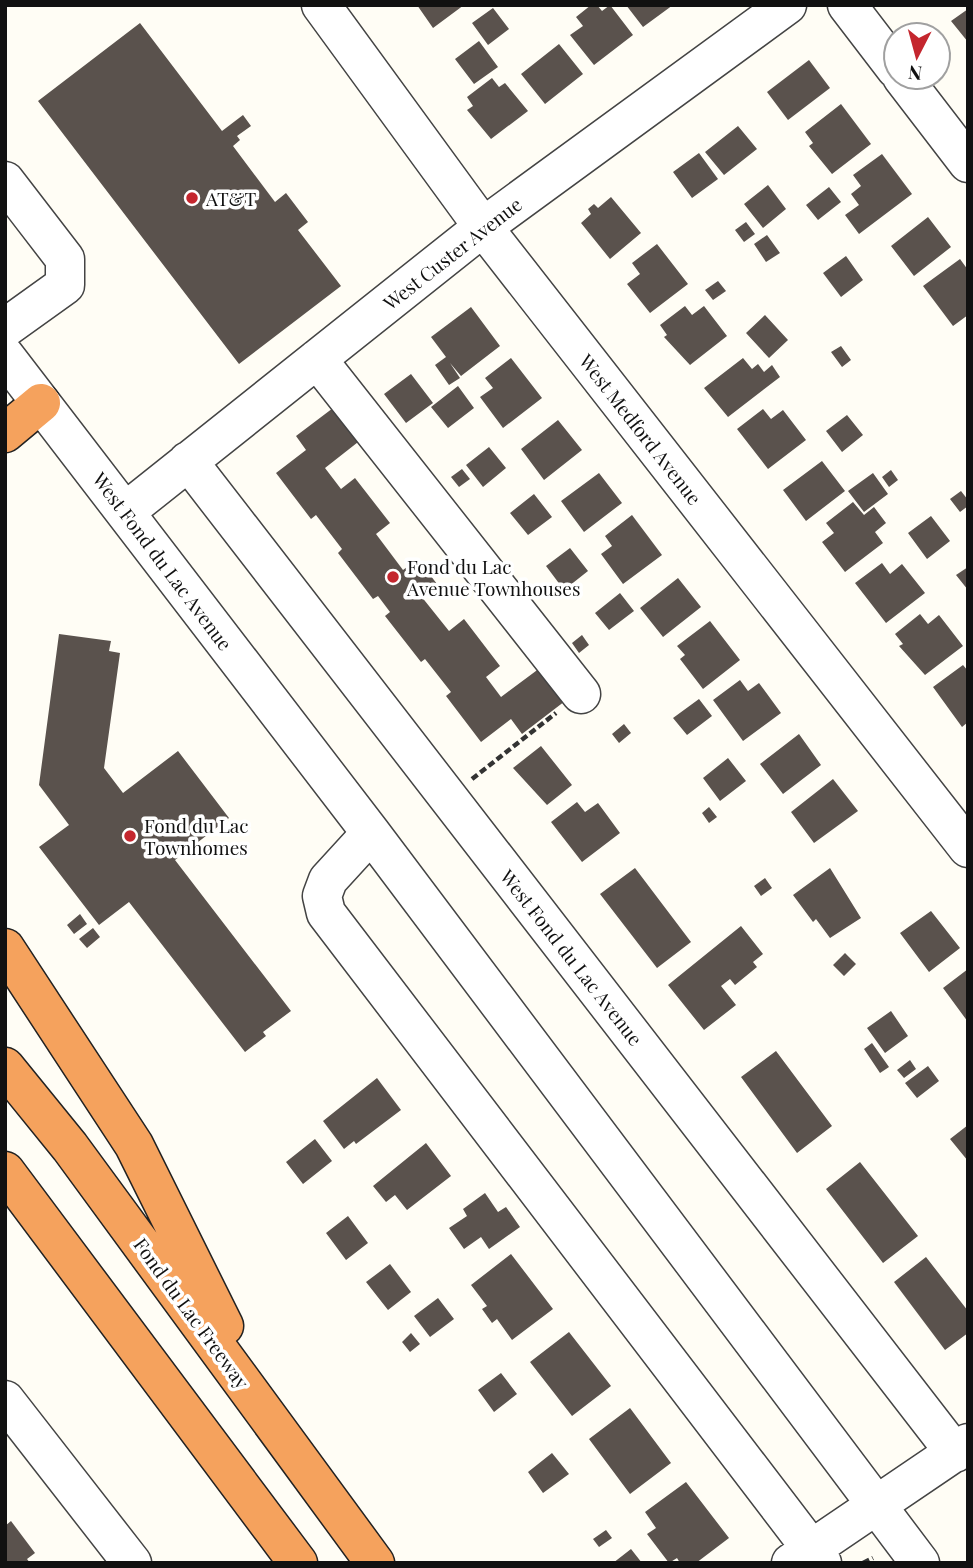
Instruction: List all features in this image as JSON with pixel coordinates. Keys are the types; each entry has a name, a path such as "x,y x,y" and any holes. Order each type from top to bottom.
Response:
{"highway":[{"path":"5,433 41,403"},
{"path":"5,948 134,1145 273,1425"},
{"name":"Fond du Lac Freeway","path":"5,1067 71,1147 375,1563"},
{"path":"5,1171 298,1563"}],"street":[{"name":"West Medford Avenue","path":"321,5 483,227 968,848"},
{"name":"West Custer Avenue","path":"125,512 483,227 787,5"},
{"path":"847,5 882,51"},
{"path":"913,91 968,163"},
{"path":"5,181 65,259 65,285 5,328"},
{"name":"West Fond du Lac Avenue","path":"5,356 371,833 920,1563"},
{"path":"317,359 581,694"},
{"name":"West Fond du Lac Avenue","path":"188,461 961,1448"},
{"path":"371,833 328,880 322,896 326,913 808,1558 877,1503 961,1448"},
{"path":"5,1400 132,1563"}],"path":[{"path":"466,783 581,694"},
{"path":"863,1563 873,1558"}],"building":[{"path":"417,5 464,5 433,28"},
{"path":"591,5 597,5 602,11 610,5 633,35 594,65 570,35 583,26 576,17"},
{"path":"626,5 673,5 643,27"},
{"path":"493,8 509,29 488,45 472,23"},
{"path":"968,9 968,42 952,21"},
{"name":"AT&T","path":"140,23 222,131 243,115 251,126 237,136 240,140 233,146 275,202 286,193 308,222 298,230 341,286 239,364 38,101"},
{"path":"479,41 498,67 474,84 455,59"},
{"path":"559,44 583,74 545,104 521,74"},
{"path":"809,60 830,88 788,120 767,92"},
{"path":"492,78 499,87 505,83 528,111 491,139 467,110 473,106 467,97"},
{"path":"841,104 871,144 832,174 809,146 813,143 805,132"},
{"path":"738,126 757,149 724,175 705,152"},
{"path":"699,153 718,179 692,198 673,172"},
{"path":"882,154 912,194 859,234 845,215 859,205 851,194 861,186 853,175"},
{"path":"768,185 786,209 763,228 744,204"},
{"path":"829,187 841,202 818,220 806,205"},
{"path":"611,197 641,233 610,259 581,223 591,214 588,209 594,204 598,208"},
{"path":"928,217 951,247 914,276 891,246"},
{"path":"746,222 755,234 744,242 735,230"},
{"path":"767,235 780,253 766,262 754,244"},
{"path":"657,244 688,284 650,313 627,284 640,274 632,263"},
{"path":"846,256 863,280 841,297 823,273"},
{"path":"960,259 968,270 968,315 953,326 923,286"},
{"path":"718,281 726,291 713,300 705,290"},
{"path":"685,306 692,315 704,306 727,336 690,365 664,337 667,335 660,325"},
{"path":"471,307 500,346 461,376 450,363 460,378 449,385 435,365 446,357 431,337"},
{"path":"765,315 788,340 769,358 746,333"},
{"path":"841,346 851,360 842,367 831,352"},
{"path":"511,358 542,398 503,428 480,397 493,388 485,378"},
{"path":"743,358 752,369 758,364 764,372 772,365 780,377 728,417 704,388"},
{"path":"411,374 433,403 406,423 384,394"},
{"path":"458,386 474,408 448,428 431,407"},
{"name":"Fond du Lac Avenue Townhouses","path":"341,402 367,435 325,468 341,489 355,478 390,523 376,534 403,570 418,559 437,584 421,596 449,631 464,619 500,666 486,677 501,697 544,665 569,698 522,734 511,719 481,742 446,696 451,692 425,659 421,662 385,616 390,612 378,596 373,599 338,553 342,549 316,515 311,519 276,473 306,450 296,436"},
{"path":"763,409 771,419 783,410 806,440 768,469 737,429"},
{"path":"847,415 863,435 842,452 826,431"},
{"path":"558,420 582,450 544,480 521,449"},
{"path":"489,447 506,468 483,487 466,465"},
{"path":"822,461 845,491 806,521 783,490"},
{"path":"462,469 470,479 459,487 451,477"},
{"path":"891,470 898,480 889,487 882,477"},
{"path":"599,473 622,503 584,532 561,501"},
{"path":"873,473 888,494 864,512 848,491"},
{"path":"961,491 968,500 968,506 960,512 950,499"},
{"path":"534,494 552,517 528,535 510,513"},
{"path":"853,502 864,515 874,507 886,523 875,532 883,543 845,572 822,542 834,533 826,523"},
{"path":"632,515 662,555 623,584 601,554 612,546 605,536"},
{"path":"931,516 950,541 927,559 908,533"},
{"path":"570,548 588,571 564,590 546,566"},
{"path":"882,563 890,574 902,564 925,593 886,623 855,583"},
{"path":"968,567 968,590 956,575"},
{"path":"678,578 701,607 663,637 640,608"},
{"path":"620,593 634,611 609,630 595,613"},
{"path":"920,614 928,624 939,615 963,646 925,675 899,646 903,644 895,634"},
{"path":"710,621 740,660 703,689 680,659 685,655 677,646"},
{"name":"Fond du Lac Townhomes","path":"59,634 111,641 109,651 120,653 104,768 123,793 178,751 229,818 175,860 291,1011 263,1032 266,1036 245,1052 129,902 99,925 39,847 69,825 39,785"},
{"path":"582,635 589,645 579,653 572,643"},
{"path":"963,665 968,671 968,722 962,727 933,687"},
{"path":"740,680 748,691 759,683 781,713 743,741 713,700"},
{"path":"699,699 712,716 687,735 673,718"},
{"path":"624,724 631,733 619,743 612,734"},
{"path":"799,734 821,765 783,794 760,764"},
{"path":"541,746 572,785 547,805 513,768"},
{"path":"728,758 746,781 720,801 703,778"},
{"path":"833,779 858,811 814,843 791,812"},
{"path":"577,802 585,812 598,803 620,833 582,862 551,822"},
{"path":"709,807 717,817 709,823 702,813"},
{"path":"635,868 691,942 657,968 600,894"},
{"path":"830,868 861,918 830,938 816,919 813,922 793,895"},
{"path":"765,878 772,888 761,896 754,886"},
{"path":"931,911 960,948 929,972 900,933"},
{"path":"80,914 87,924 74,934 67,925"},
{"path":"741,926 763,954 753,962 757,967 735,985 730,979 721,986 736,1005 704,1030 668,985"},
{"path":"93,928 100,937 87,948 79,939"},
{"path":"845,953 856,964 844,976 833,965"},
{"path":"968,969 968,1022 943,988"},
{"path":"891,1011 908,1036 885,1053 867,1028"},
{"path":"872,1043 889,1067 880,1073 864,1049"},
{"path":"776,1051 832,1126 797,1153 741,1077"},
{"path":"910,1060 916,1069 904,1078 897,1070"},
{"path":"928,1066 939,1081 917,1098 905,1083"},
{"path":"377,1078 401,1110 356,1144 354,1141 344,1149 323,1121"},
{"path":"968,1125 968,1161 950,1139"},
{"path":"315,1139 332,1161 303,1184 286,1162"},
{"path":"426,1143 451,1176 407,1210 395,1195 386,1202 373,1186"},
{"path":"860,1162 918,1236 883,1263 826,1189"},
{"path":"485,1193 498,1212 506,1207 520,1227 489,1249 481,1237 464,1249 449,1228 467,1216 463,1209"},
{"path":"348,1216 368,1243 346,1260 326,1233"},
{"path":"511,1254 553,1309 512,1340 497,1319 492,1323 482,1309 487,1306 471,1285"},
{"path":"926,1257 968,1311 968,1333 945,1350 894,1282"},
{"path":"390,1264 411,1292 388,1310 366,1282"},
{"path":"438,1298 454,1319 430,1337 414,1316"},
{"path":"569,1332 611,1386 572,1416 530,1362"},
{"path":"411,1333 420,1344 410,1352 402,1342"},
{"path":"501,1373 517,1394 494,1412 478,1390"},
{"path":"630,1408 671,1463 630,1494 589,1439"},
{"path":"552,1453 569,1474 543,1493 528,1472"},
{"path":"686,1482 729,1538 696,1563 680,1563 677,1558 669,1563 647,1534 656,1528 645,1512"},
{"path":"11,1521 35,1553 27,1559 30,1563 5,1563 5,1526"},
{"path":"606,1530 612,1538 599,1547 593,1539"},
{"path":"631,1549 642,1563 613,1563"}],"place":[{"name":"AT&T","path":"192,198"},
{"name":"Fond du Lac Avenue Townhouses","path":"393,577"},
{"name":"Fond du Lac Townhomes","path":"130,836"}]}
